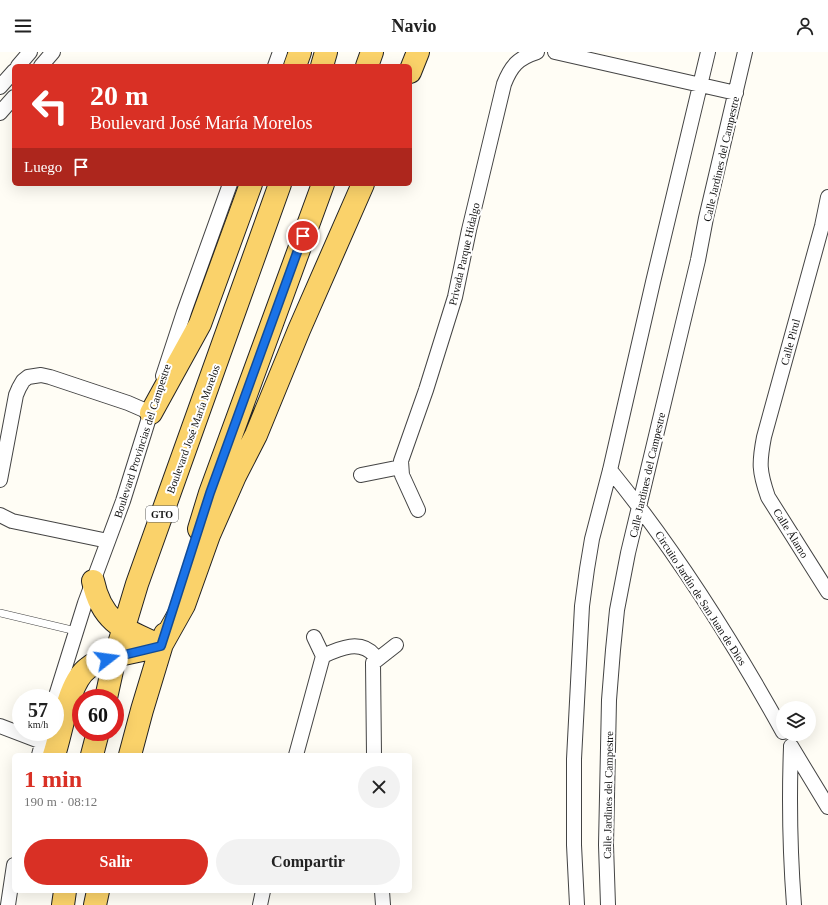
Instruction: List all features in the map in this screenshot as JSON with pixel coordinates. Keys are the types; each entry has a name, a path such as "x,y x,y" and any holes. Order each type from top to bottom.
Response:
{"main road":[{"path":"295,64 300,52"},
{"path":"323,64 326,52"},
{"path":"368,64 372,52"},
{"path":"412,67 418,52"},
{"path":"151,413 200,324 250,186"},
{"name":"Boulevard José María Morelos","path":"108,689 123,629 140,577 279,186"},
{"path":"131,753 161,646 210,493 322,186"},
{"path":"45,746 75,684 84,671 92,665 115,657 161,646 184,605 209,535 235,476 256,435 299,330 362,186"},
{"path":"93,581 97,596 104,610 111,619 123,629 161,646"},
{"path":"93,753 96,741"},
{"path":"63,905 65,893"},
{"path":"95,905 98,893"}],"street":[{"path":"20,64 30,52"},
{"path":"43,64 53,52"},
{"path":"276,64 280,52"},
{"name":"Privada Parque Hidalgo","path":"401,467 401,461 426,390 455,297 469,230 504,84 508,74 519,60 537,52"},
{"path":"555,52 736,93"},
{"path":"577,905 574,845 574,759 582,606 592,538 610,470 708,52"},
{"name":"Calle Jardines del Campestre","path":"608,905 606,845 609,700 612,650 617,610 626,560 640,506 698,260 706,218 746,52"},
{"path":"0,87 12,73"},
{"path":"0,113 12,99"},
{"name":"Boulevard Provincias del Campestre","path":"58,689 93,581 123,501 184,312 229,186"},
{"name":"Calle Pirul","path":"760,471 764,436 825,232 828,197"},
{"path":"0,480 16,395 23,381 28,377 41,375 50,377 128,403 151,413"},
{"path":"361,475 401,467 404,479 418,510"},
{"name":"Circuito Jardín de San Juan de Dios","path":"610,470 640,506 697,588 776,719"},
{"name":"Calle Álamo","path":"760,471 768,497 828,592"},
{"path":"0,515 12,521 108,541"},
{"path":"297,753 323,656 314,637"},
{"path":"373,663 396,645"},
{"path":"323,656 343,648 359,646 366,648 375,656 373,663 374,753"},
{"path":"0,726 45,746"},
{"name":"Circuito Jardín de San Juan de Dios","path":"788,741 828,807"},
{"name":"Circuito Jardín de San Juan de Dios","path":"791,747 791,854 794,905"},
{"path":"8,905 6,880 12,869"},
{"path":"260,905 262,893"},
{"path":"382,893 383,905"}],"lane":[{"path":"0,613 76,631"}],"route":[{"path":"107,659 161,646 210,493 303,236"}]}
